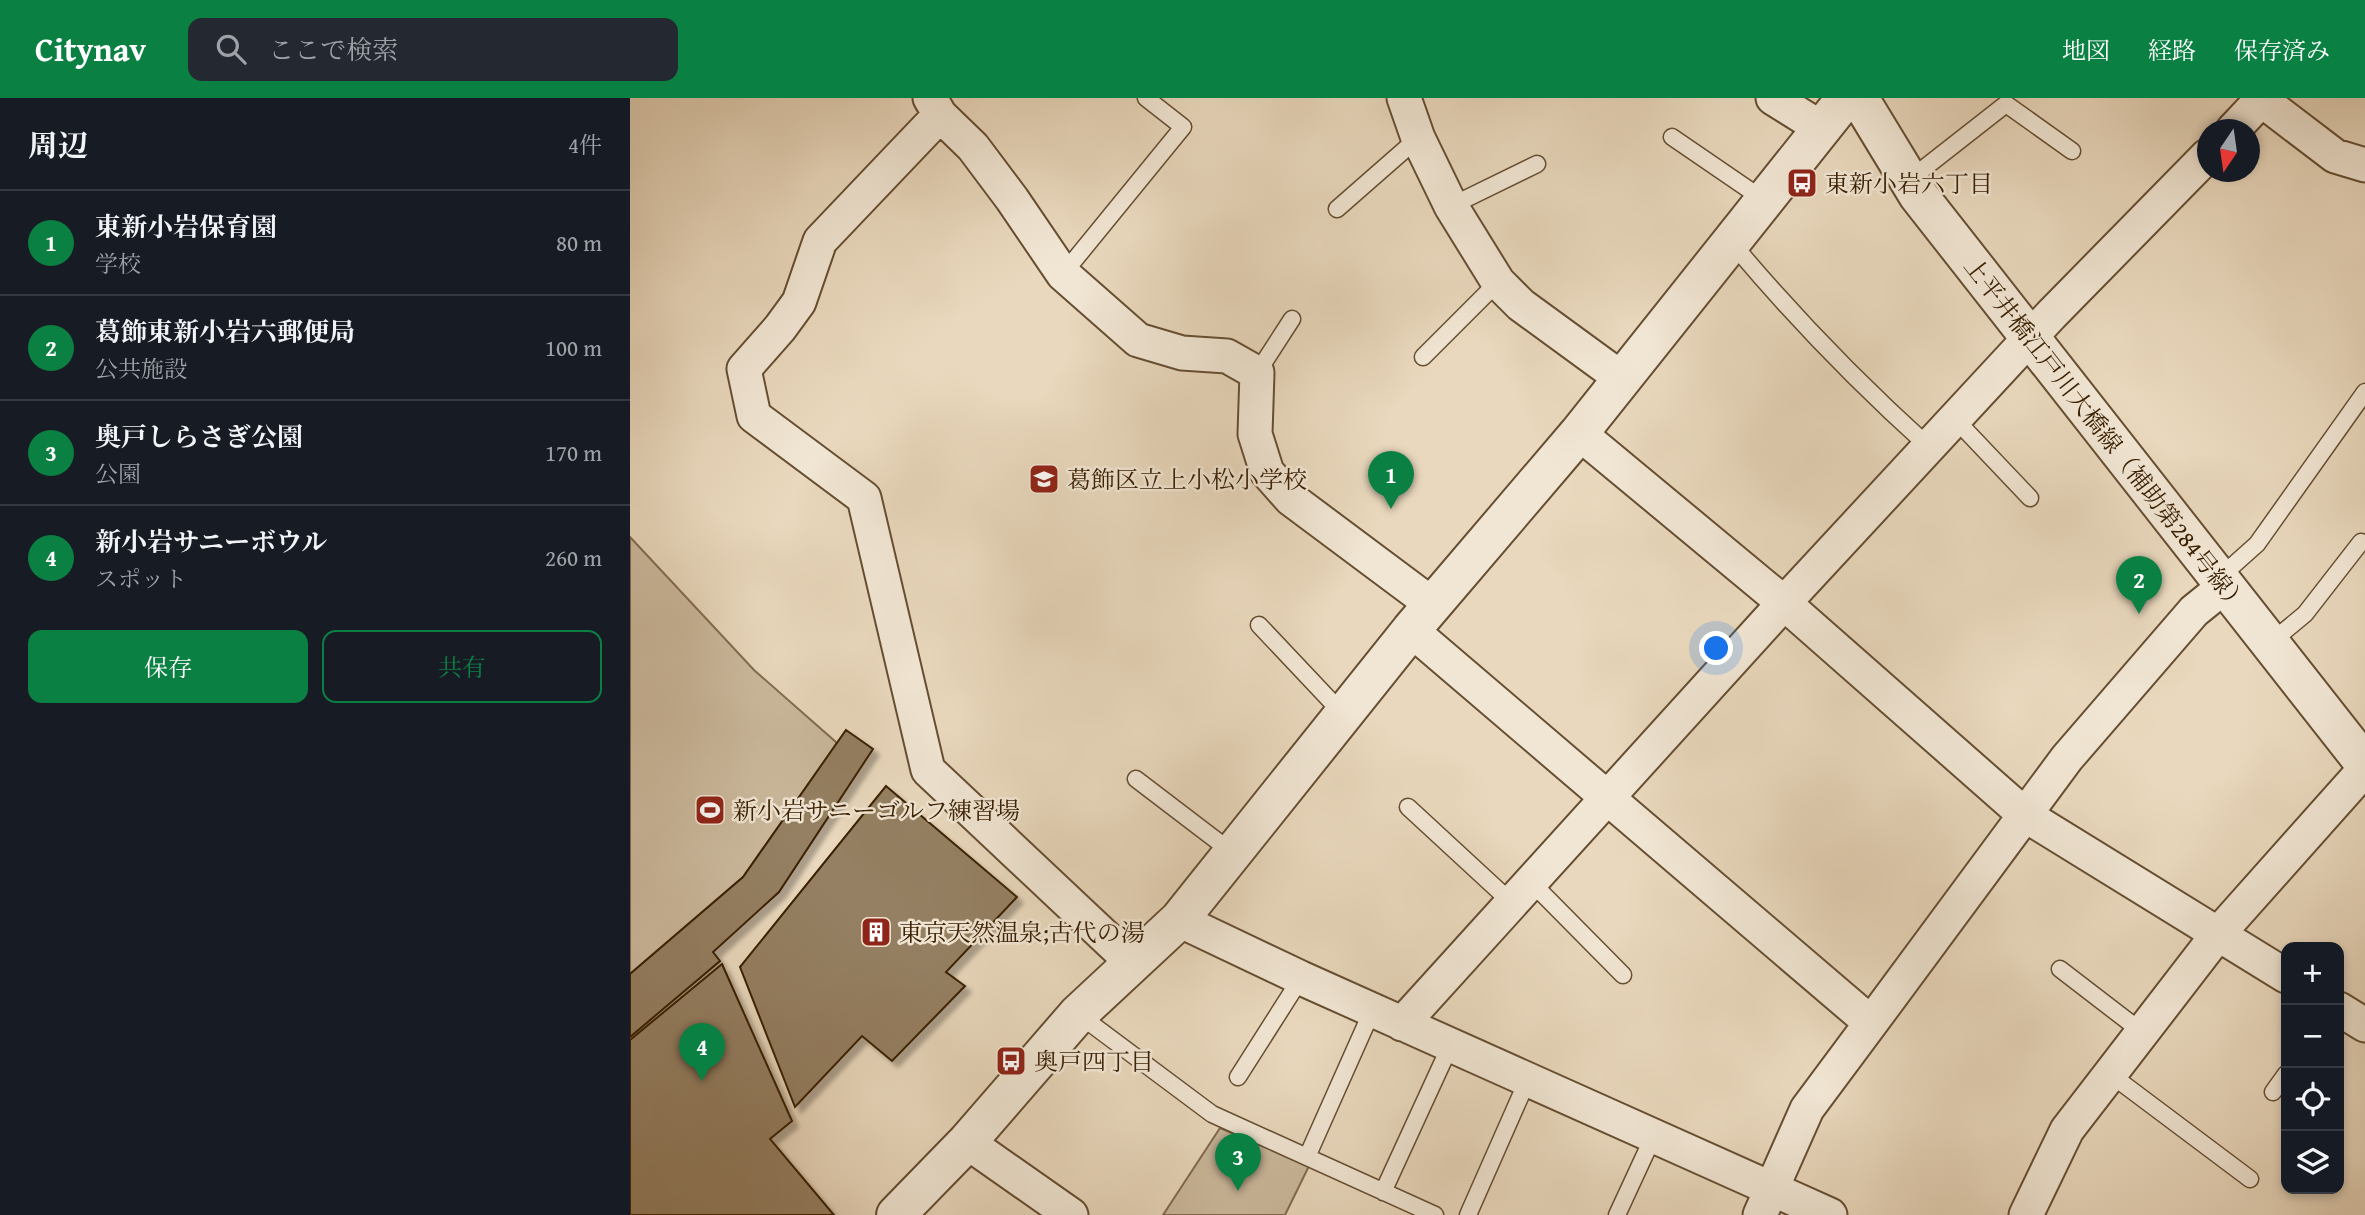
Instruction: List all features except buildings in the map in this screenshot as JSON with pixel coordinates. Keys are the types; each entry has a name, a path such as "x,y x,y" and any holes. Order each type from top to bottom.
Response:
{"street":[{"path":"1404,98 1418,138 1451,206 1498,282 1521,305 1621,378"},
{"path":"1773,98 1821,128"},
{"path":"897,1215 967,1142 1078,1014 1179,920 1343,714 1579,433 1846,98"},
{"name":"上平井橋江戸川大橋線（補助第284号線）","path":"1858,98 1909,180 2029,339 2365,767"},
{"path":"2243,119 2261,99 2335,156 2365,165"},
{"path":"1133,963 929,770 864,498 754,416 744,369 799,302 820,240 935,106 1012,198 1063,274 1138,340 1182,354 1227,356 1257,373 1255,434 1267,472 1291,499 1422,618 1608,799 1871,1023"},
{"path":"1387,1017 1521,893 1784,603 2029,339 2197,166"},
{"path":"1579,433 1784,603 2025,815 2281,973"},
{"path":"1766,1202 1807,1109 2067,758 2222,582"},
{"path":"2026,1215 2067,1130 2218,934 2365,767"},
{"path":"1179,920 1387,1017 1654,1135 1766,1202 1830,1215"},
{"path":"2344,1012 2365,1025"},
{"path":"967,1142 1071,1215"}],"lane":[{"path":"1063,274 1183,127 1146,98"},
{"path":"1909,180 2006,104 2071,151"},
{"path":"1672,137 1764,200"},
{"path":"1337,209 1418,138"},
{"path":"1451,206 1537,164"},
{"path":"1731,242 1799,321 1866,390 1929,447"},
{"path":"1423,357 1498,282"},
{"path":"1257,373 1292,319"},
{"path":"2222,582 2257,544 2365,392"},
{"path":"1955,419 2031,498"},
{"path":"2270,643 2305,614 2361,542"},
{"path":"1259,625 1343,714"},
{"path":"1136,779 1233,853"},
{"path":"1408,807 1623,975"},
{"path":"2060,969 2142,1032"},
{"path":"1238,1077 1301,978"},
{"path":"1078,1014 1212,1114 1424,1213"},
{"path":"1307,1157 1387,1017"},
{"path":"1383,1192 1451,1044"},
{"path":"2110,1074 2249,1179"},
{"path":"1468,1215 1528,1079"},
{"path":"2273,1092 2281,1081"},
{"path":"1618,1215 1654,1135"}],"shaded area":[{"name":"新小岩サニーゴルフ練習場","path":"630,537 754,670 837,743 743,877 630,974"},
{"path":"1220,1128 1309,1166 1285,1215 1163,1215"}],"place":[{"name":"東新小岩六丁目","path":"1802,183"},
{"name":"葛飾区立上小松小学校","path":"1044,479"},
{"name":"東新小岩保育園","path":"1391,509"},
{"name":"葛飾東新小岩六郵便局","path":"2139,614"},
{"name":"新小岩サニーゴルフ練習場","path":"710,810"},
{"name":"東京天然温泉;古代の湯","path":"876,932"},
{"name":"奥戸四丁目","path":"1011,1061"},
{"name":"新小岩サニーボウル","path":"702,1081"},
{"name":"奥戸しらさぎ公園","path":"1238,1191"}]}
